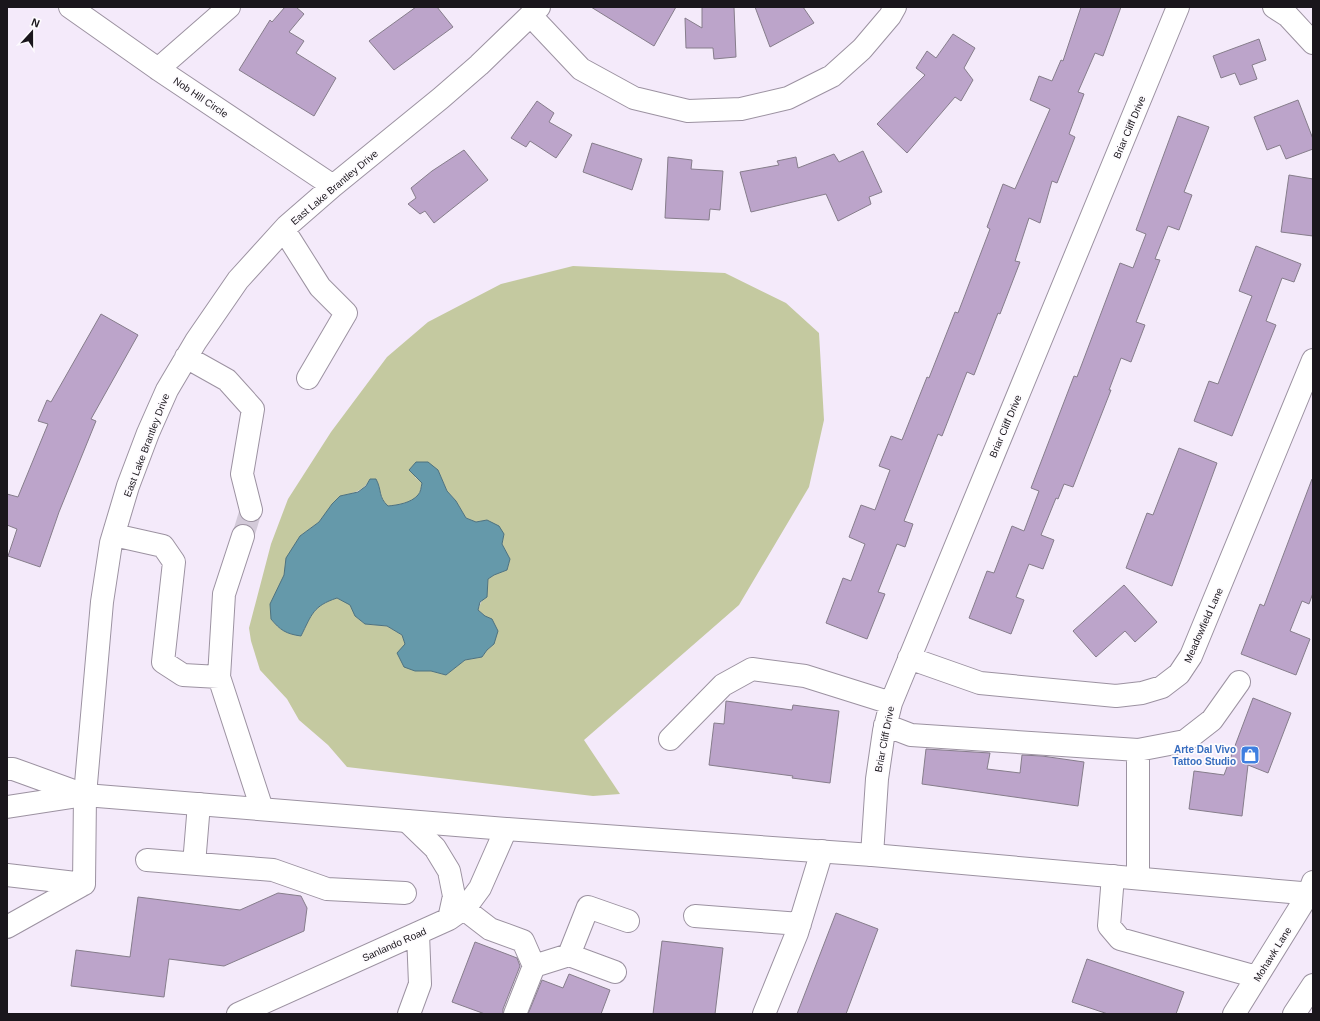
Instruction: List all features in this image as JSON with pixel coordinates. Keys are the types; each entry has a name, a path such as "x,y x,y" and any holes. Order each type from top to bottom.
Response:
{"street":[{"name":"Nob Hill Circle","path":"70,7 158,69 333,186"},
{"path":"158,69 229,7"},
{"path":"535,11 580,69 634,98 688,111 741,109 788,98 832,76 862,49 890,16 895,7"},
{"name":"Briar Cliff Drive","path":"872,855 877,779 885,725 891,703 1178,7"},
{"path":"1274,7 1288,16 1313,43"},
{"name":"East Lake Brantley Drive","path":"84,884 85,795 102,602 111,543 128,486 148,433 167,390 196,341 238,280 284,230 333,186 479,65 535,11"},
{"path":"284,230 320,287 346,313 308,378"},
{"path":"186,357 228,380 253,409 242,474 251,510"},
{"name":"Meadowfield Lane","path":"909,658 980,683 1116,696 1142,693 1162,687 1179,674 1191,656 1313,360"},
{"path":"114,535 163,546 174,562 164,662 183,675 219,677"},
{"path":"243,536 224,594 219,677 262,809"},
{"path":"670,739 723,685 752,669 805,676 891,703"},
{"path":"885,725 911,735 1138,750 1185,741 1212,720 1239,682"},
{"path":"1138,750 1138,878"},
{"path":"7,769 13,769 85,795"},
{"path":"7,807 85,795 506,829 822,851 1138,878 1312,890"},
{"path":"194,864 200,804"},
{"path":"407,821 435,848 449,871 456,914 490,929 524,941 534,966 515,1014"},
{"name":"Sanlando Road","path":"238,1014 418,934 456,914 480,888 506,829"},
{"path":"764,1014 800,924 822,851"},
{"path":"147,860 273,870 327,889 405,893"},
{"path":"7,875 84,884"},
{"path":"1113,876 1109,926 1120,939 1257,977"},
{"path":"7,927 84,884"},
{"name":"Mohawk Lane","path":"1239,1012 1257,977 1312,890"},
{"path":"569,955 588,907 628,921"},
{"path":"695,916 800,924"},
{"path":"409,1014 420,984 418,934"},
{"path":"534,966 569,955 615,972"},
{"path":"1294,1014 1313,985"}],"green space":[{"path":"573,266 725,273 786,303 819,333 824,420 809,487 739,605 584,740 620,794 593,796 347,767 328,745 299,720 287,699 260,670 251,641 249,628 271,544 288,499 331,432 387,357 428,322 501,284","holes":["438,470 447,491 456,501 466,518 476,522 487,520 504,534 502,544 510,559 507,570 488,579 486,591 478,610 485,616 494,644 482,657 465,660 446,675 431,671 415,671 402,635 387,626 365,624 355,616 351,605 337,598 323,604 314,612 301,636 284,631 271,619 279,588 300,536 319,522 340,496 357,491 364,487 370,479 376,479 381,496 388,506 404,503 415,498 420,492 422,483 415,477"]}],"water":[{"path":"416,462 428,462 438,470 447,491 456,501 466,518 476,522 487,520 499,526 504,534 502,544 510,559 507,570 488,579 487,597 480,602 478,610 485,616 492,619 498,631 494,644 482,657 465,660 446,675 431,671 415,671 404,667 397,653 405,644 402,635 387,626 365,624 355,616 350,605 337,598 323,604 314,612 301,636 284,631 271,619 270,604 284,575 286,558 300,536 319,522 340,496 358,492 366,486 370,479 376,479 381,496 388,506 412,500 419,494 422,483 409,470"}],"building":[{"path":"285,7 296,7 304,14 289,32 304,41 296,53 336,78 314,116 239,70 270,20 272,22"},
{"path":"416,7 437,7 453,27 394,70 369,41"},
{"path":"591,7 676,7 654,46"},
{"path":"702,7 734,7 736,57 714,59 713,48 686,48 685,18 702,28"},
{"path":"755,7 803,7 814,23 770,47"},
{"path":"1081,7 1121,7 1103,56 1095,53 1078,92 1084,94 1069,134 1075,137 1057,183 1052,181 1040,223 1029,218 1015,261 1020,262 1000,314 998,313 974,375 967,372 942,436 938,434 904,521 913,524 905,547 897,544 878,592 885,594 867,639 826,623 843,578 851,581 865,544 849,537 861,505 875,510 890,470 879,466 891,436 902,440 927,377 929,378 955,312 958,313 990,229 987,227 1003,184 1015,189 1050,109 1030,100 1039,76 1052,81 1061,60 1063,61"},
{"path":"953,34 975,48 964,68 973,80 961,101 955,97 907,153 877,124 925,75 916,68 927,51 936,58"},
{"path":"1259,39 1266,60 1252,65 1257,79 1240,85 1235,73 1221,78 1213,56"},
{"path":"1298,100 1313,139 1313,149 1286,159 1280,145 1267,150 1254,117"},
{"path":"537,101 554,113 549,122 572,135 556,158 530,141 526,147 511,138"},
{"path":"1178,116 1209,127 1184,192 1192,195 1179,230 1168,226 1155,259 1160,260 1136,322 1145,325 1131,362 1121,358 1109,390 1111,390 1073,487 1064,484 1058,499 1056,498 1041,535 1054,540 1043,569 1029,564 1016,597 1024,600 1011,634 969,618 987,571 994,573 1012,526 1024,531 1039,491 1031,488 1074,376 1077,377 1120,263 1133,268 1146,234 1136,230"},
{"path":"592,143 642,159 632,190 583,172"},
{"path":"464,150 488,180 434,223 425,211 420,214 408,204 416,198 411,188 432,171"},
{"path":"863,151 882,192 869,197 871,204 838,221 826,194 751,212 740,172 779,165 777,161 796,157 798,168 834,154 839,162"},
{"path":"668,157 692,160 691,169 723,171 720,210 710,209 709,220 665,218"},
{"path":"1289,175 1313,179 1313,236 1281,232"},
{"path":"1256,246 1301,264 1294,282 1282,278 1266,321 1276,325 1232,436 1194,421 1209,381 1218,384 1252,296 1239,291"},
{"path":"101,314 138,335 91,419 96,421 59,512 40,567 8,556 17,529 7,525 7,494 18,497 48,424 38,421 47,400 51,402"},
{"path":"1179,448 1217,463 1172,586 1126,568 1147,513 1153,515"},
{"path":"1312,479 1313,593 1309,604 1302,601 1290,631 1310,639 1296,675 1241,654 1260,604 1264,606"},
{"path":"1124,585 1157,622 1135,642 1125,631 1096,657 1073,631"},
{"path":"1253,698 1291,713 1268,773 1248,765 1242,816 1189,809 1194,771 1224,775"},
{"path":"726,701 792,710 793,705 839,711 830,783 792,778 793,776 709,765 714,723 724,724"},
{"path":"926,749 990,753 987,769 1020,773 1022,755 1042,756 1084,762 1078,806 922,784"},
{"path":"278,893 301,896 307,908 304,931 224,966 169,959 164,997 71,986 76,950 130,957 138,897 240,910"},
{"path":"836,913 878,929 846,1014 797,1014"},
{"path":"662,941 723,948 715,1014 653,1014"},
{"path":"475,942 517,958 520,966 503,1009 503,1014 485,1014 452,1002"},
{"path":"1087,959 1184,992 1176,1014 1108,1014 1072,1002"},
{"path":"569,974 610,990 601,1014 528,1014 542,980 563,988"}],"tunnel":[{"path":"243,536 251,510"}],"place":[{"name":"Arte Dal Vivo Tattoo Studio","path":"1250,755"}]}
